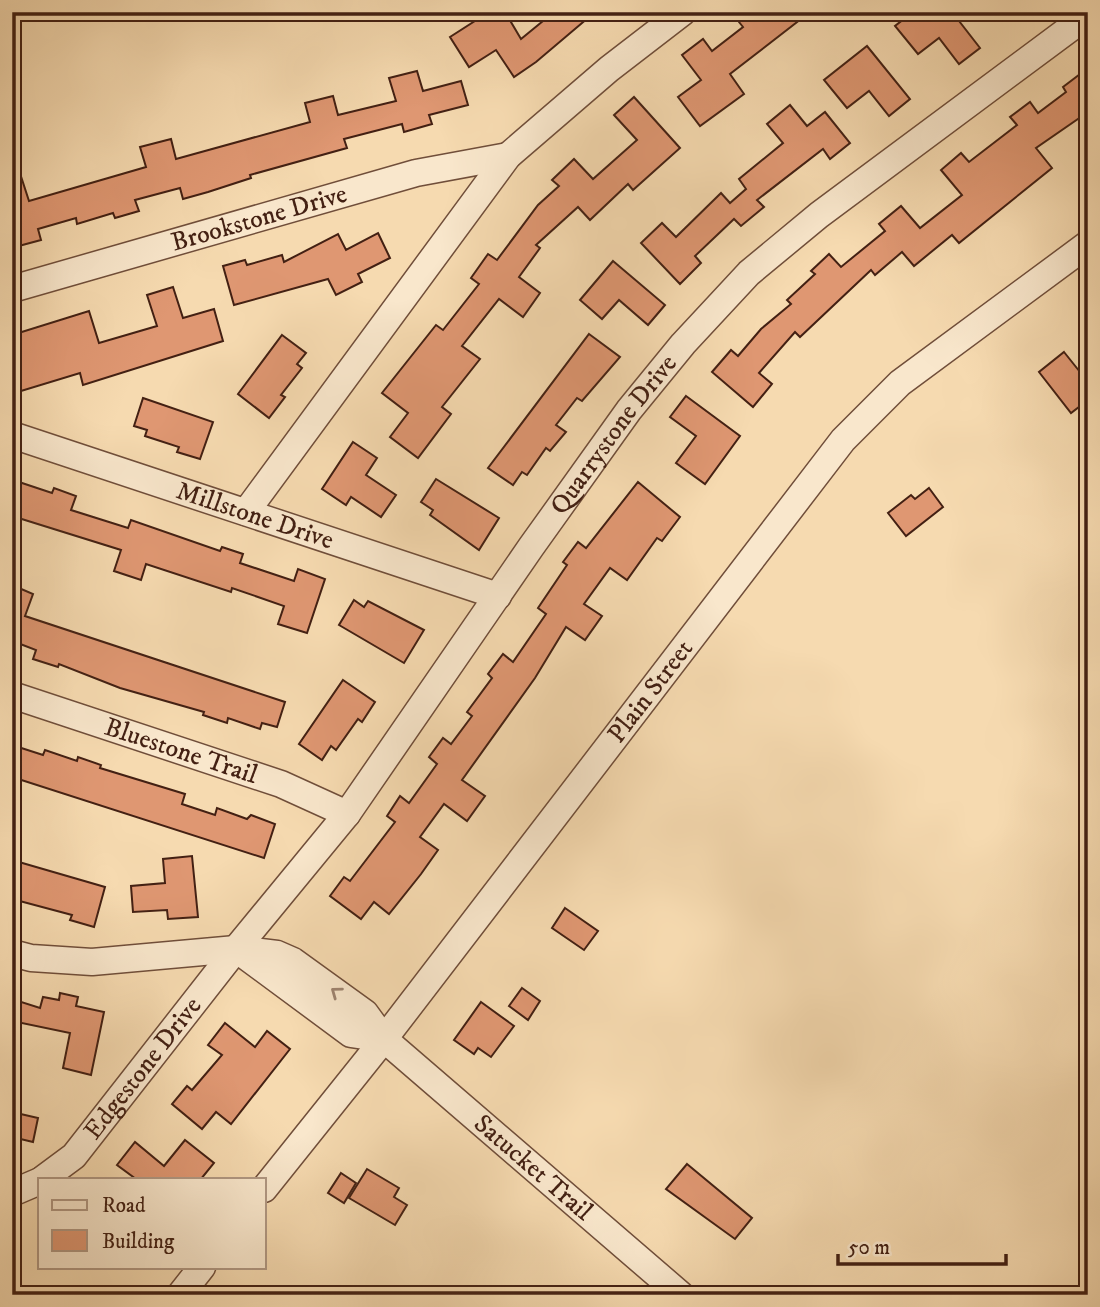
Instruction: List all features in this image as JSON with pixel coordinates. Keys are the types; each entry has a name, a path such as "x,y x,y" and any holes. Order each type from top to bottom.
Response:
{"street":[{"path":"246,512 508,156 608,69 683,12"},
{"name":"Quarrystone Drive","path":"236,949 346,814 629,410 683,344 749,273 818,215 1088,15"},
{"name":"Brookstone Drive","path":"12,289 416,173 508,156"},
{"name":"Plain Street","path":"266,1186 384,1039 842,440 900,383 1088,244"},
{"name":"Millstone Drive","path":"12,435 498,596"},
{"name":"Bluestone Trail","path":"12,695 281,784 346,814"},
{"path":"12,953 31,958 92,962 236,949 351,1034 384,1039"},
{"name":"Edgestone Drive","path":"45,1178 75,1156 236,949"},
{"name":"Satucket Trail","path":"384,1039 681,1295"},
{"name":"Edgestone Drive","path":"12,1193 38,1182"},
{"path":"180,1295 201,1268"}],"building":[{"path":"489,12 505,12 521,39 554,12 595,12 514,77 496,50 469,67 450,37"},
{"path":"752,12 810,12 730,74 744,94 700,126 678,97 701,80 682,55 703,39 712,51 743,27 739,22"},
{"path":"913,12 952,12 980,48 959,64 939,38 918,54 895,26"},
{"path":"867,46 910,99 889,116 869,91 847,108 824,80"},
{"path":"1088,68 1088,112 1036,148 1052,168 959,243 952,235 914,266 902,252 875,275 871,270 800,337 795,332 759,373 772,384 753,407 712,372 731,350 738,356 761,329 791,304 787,300 815,274 811,271 829,254 841,267 885,231 879,224 901,206 920,228 962,195 941,170 961,153 969,162 1017,125 1010,117 1030,102 1038,113 1066,92 1063,87"},
{"path":"417,71 423,91 461,81 468,105 429,115 432,124 404,132 402,124 344,139 347,148 250,175 251,178 208,192 183,199 180,188 135,200 139,211 115,218 113,213 77,224 76,218 38,229 41,240 15,247 12,238 12,162 16,161 29,201 146,167 140,147 171,139 176,159 310,122 305,103 333,96 338,115 396,101 389,78"},
{"path":"634,97 680,148 633,190 628,184 590,220 578,207 536,245 540,248 519,277 540,293 523,317 499,299 462,346 480,359 442,407 451,414 418,458 390,437 408,413 382,393 436,325 443,330 479,284 471,278 488,254 497,260 538,205 559,186 552,180 574,159 593,179 637,140 614,115"},
{"path":"790,105 807,126 825,112 850,143 830,159 823,149 757,200 764,207 741,226 734,219 695,256 701,263 680,284 641,243 662,223 676,237 721,193 730,203 746,189 739,179 783,143 767,124"},
{"path":"378,233 390,258 358,274 362,282 336,295 328,279 234,305 223,266 245,260 247,265 282,255 284,262 338,234 346,250"},
{"path":"613,261 665,305 648,325 619,300 602,319 580,300"},
{"path":"173,287 183,318 214,309 223,341 83,385 80,373 21,391 12,361 12,335 89,311 99,343 157,326 147,295"},
{"path":"589,334 620,357 582,401 577,398 556,425 566,432 550,451 546,448 527,475 522,472 513,485 488,468"},
{"path":"282,335 306,353 297,364 302,368 281,395 285,397 269,418 238,394"},
{"path":"1064,352 1088,382 1088,400 1071,413 1039,372"},
{"path":"686,396 740,436 705,484 676,463 696,436 670,417"},
{"path":"143,398 213,422 200,459 177,452 179,447 145,436 147,430 134,426"},
{"path":"353,442 377,458 366,475 396,495 381,517 351,497 346,505 322,489"},
{"path":"436,479 499,518 479,550 430,515 433,510 421,502"},
{"path":"19,482 52,493 54,488 76,496 71,510 128,528 131,520 220,551 222,547 243,554 240,563 294,581 298,569 325,579 307,633 278,624 284,606 232,588 231,592 146,564 141,580 114,571 121,550 12,516 12,485 18,487"},
{"path":"638,482 680,517 662,541 657,538 627,580 610,568 584,604 602,616 585,640 566,627 535,678 462,780 485,796 467,821 444,804 420,837 438,850 421,874 389,914 374,902 361,919 330,896 344,877 350,881 395,822 387,816 400,796 409,803 437,764 429,757 443,738 451,744 472,716 467,712 492,678 488,674 503,654 513,662 546,614 538,608 567,565 563,562 578,542 586,548"},
{"path":"929,488 943,507 906,536 888,513 911,495 915,499"},
{"path":"12,585 33,594 25,616 285,702 277,727 262,723 260,729 228,718 227,723 203,715 204,712 120,688 59,664 58,667 33,659 36,650 15,642 12,645"},
{"path":"354,600 364,607 368,601 424,630 404,663 339,625"},
{"path":"343,680 375,702 362,722 358,719 336,750 331,746 322,760 299,744"},
{"path":"12,745 43,755 45,750 77,761 78,757 101,765 100,768 185,794 182,804 215,815 217,808 247,819 251,815 275,824 264,858 12,777"},
{"path":"192,856 198,917 168,919 167,910 133,912 131,886 165,883 163,859"},
{"path":"12,860 105,887 94,927 70,920 72,915 12,899"},
{"path":"565,908 598,931 584,950 552,928"},
{"path":"522,988 540,1001 528,1020 509,1006"},
{"path":"60,993 78,997 76,1006 104,1012 91,1075 63,1068 70,1033 12,1021 12,999 40,1008 43,997 59,1000"},
{"path":"481,1002 514,1026 491,1057 478,1048 474,1054 454,1040"},
{"path":"225,1023 255,1047 267,1031 290,1049 231,1124 216,1112 202,1129 172,1104 187,1086 192,1090 222,1055 208,1045"},
{"path":"12,1112 38,1118 33,1142 12,1137"},
{"path":"185,1140 214,1163 202,1178 135,1178 117,1165 135,1142 164,1166"},
{"path":"687,1164 752,1218 735,1239 666,1189"},
{"path":"367,1169 399,1188 394,1197 407,1205 395,1225 349,1198"},
{"path":"341,1173 356,1183 344,1203 328,1193"}]}
